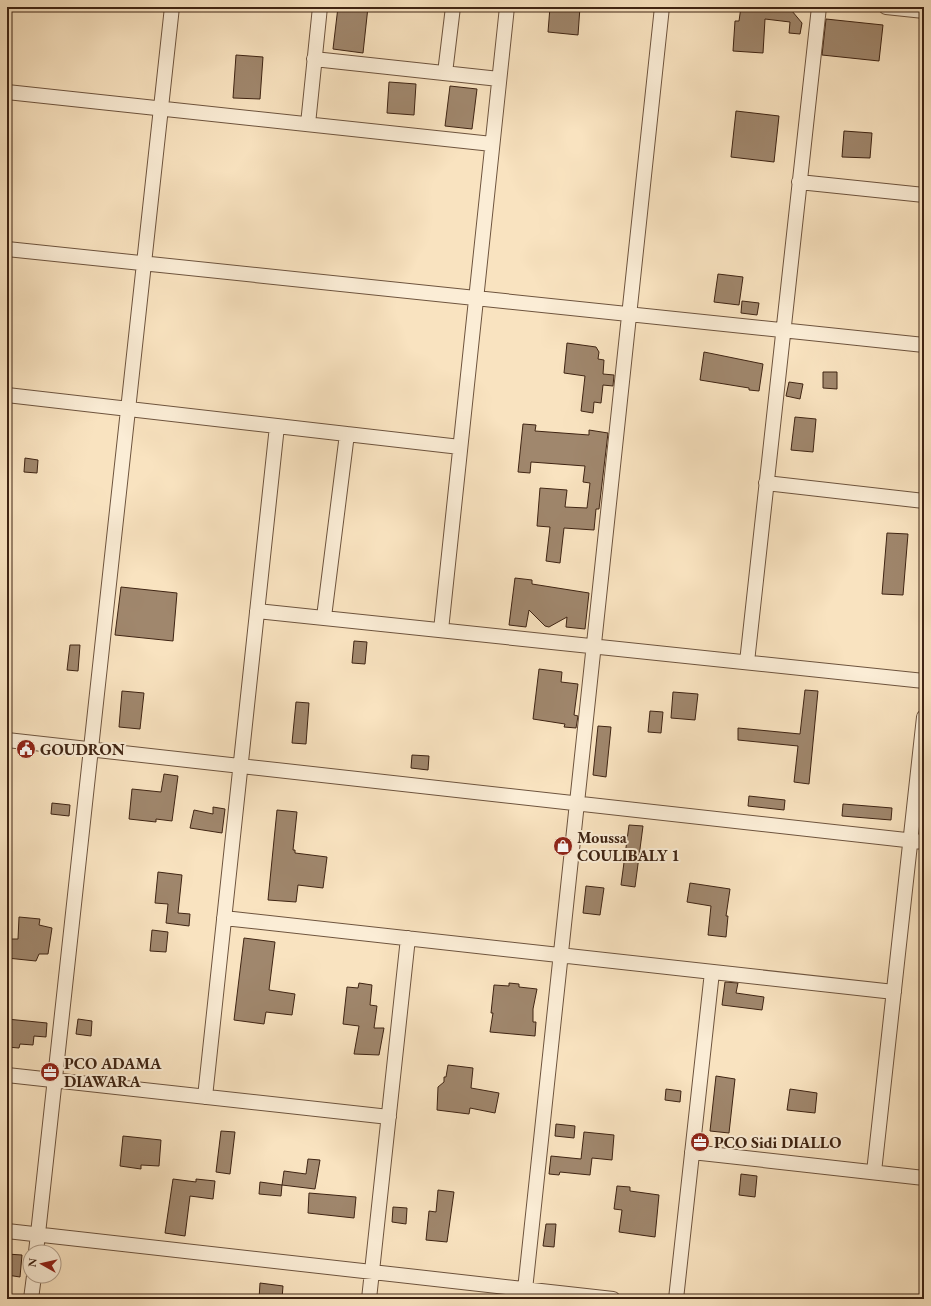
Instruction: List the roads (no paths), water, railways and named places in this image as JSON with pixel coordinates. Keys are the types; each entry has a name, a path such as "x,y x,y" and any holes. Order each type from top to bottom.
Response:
{"street":[{"path":"37,1244 172,7"},
{"path":"308,124 320,7"},
{"path":"445,73 452,7"},
{"path":"441,630 507,7"},
{"path":"524,1294 662,7"},
{"path":"746,662 818,7"},
{"path":"886,7 924,11"},
{"path":"314,59 499,79"},
{"path":"7,92 492,144"},
{"path":"799,182 924,195"},
{"path":"7,249 144,262 924,345"},
{"path":"7,395 460,447"},
{"path":"204,1097 277,426"},
{"path":"324,617 347,434"},
{"path":"766,483 924,501"},
{"path":"257,610 924,681"},
{"path":"874,1172 894,992 917,841 924,717"},
{"path":"7,740 917,841"},
{"path":"224,918 894,992"},
{"path":"369,1299 408,938"},
{"path":"676,1299 712,972"},
{"path":"7,1075 389,1117"},
{"path":"692,1152 924,1178"},
{"path":"7,1231 38,1236 372,1272 524,1294 613,1299"},
{"path":"31,1299 33,1284"}],"place":[{"name":"GOUDRON","path":"26,749"},
{"name":"Moussa COULIBALY 1","path":"563,846"},
{"name":"PCO ADAMA DIAWARA","path":"50,1072"},
{"name":"PCO Sidi DIALLO","path":"700,1142"}]}
